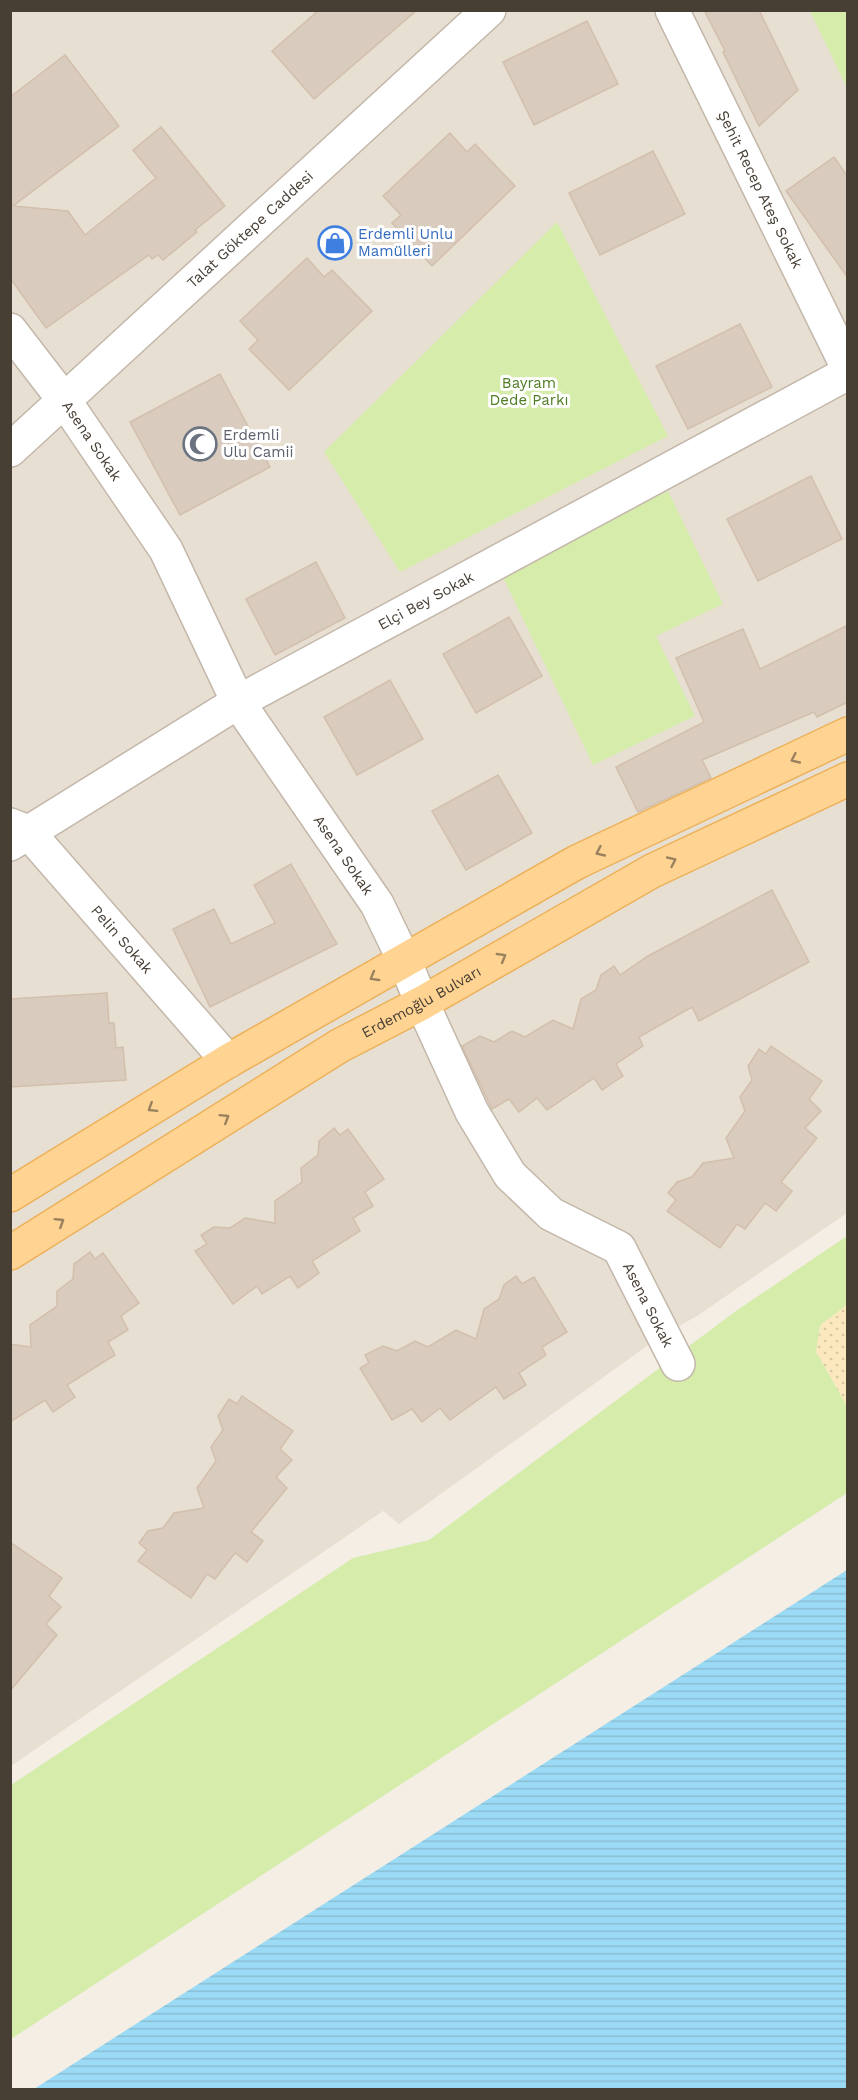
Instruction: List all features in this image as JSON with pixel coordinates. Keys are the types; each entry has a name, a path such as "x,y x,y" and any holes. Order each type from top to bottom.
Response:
{"main road":[{"path":"10,1195 228,1061 577,862 848,734"},
{"name":"Erdemoğlu Bulvarı","path":"10,1253 339,1046 422,1003 652,871 848,779"}],"street":[{"name":"Talat Göktepe Caddesi","path":"10,450 489,10"},
{"name":"Şehit Recep Ateş Sokak","path":"672,10 848,368"},
{"name":"Asena Sokak","path":"10,330 64,400 166,550 238,702 377,904 472,1112 510,1175 551,1214 619,1248 678,1364"},
{"name":"Elçi Bey Sokak","path":"16,834 238,702 848,373"},
{"name":"Pelin Sokak","path":"16,834 228,1061"}],"shaded area":[{"path":"11,11 847,11 847,1213 697,1316 658,1338 399,1524 383,1511 11,1766"}],"sand":[{"path":"847,1305 847,1406 816,1352 820,1325"}],"green space":[{"path":"810,11 847,11 847,88"},
{"name":"Bayram Dede Parkı","path":"557,222 668,436 400,572 324,452"},
{"path":"668,491 723,604 656,636 695,716 593,765 500,571"},
{"path":"847,1236 847,1305 820,1325 816,1352 847,1406 847,1493 11,2039 11,1785 353,1558 429,1540 736,1311"}],"water":[{"path":"847,1570 847,2089 34,2089"}],"building":[{"path":"319,10 417,10 314,99 272,51"},
{"path":"704,10 759,10 798,90 759,126 723,52 725,51"},
{"path":"587,21 618,84 534,125 503,62"},
{"path":"65,55 119,126 13,206 68,211 85,235 156,178 133,150 161,127 225,206 163,260 158,255 152,259 149,255 46,328 10,278 10,97"},
{"path":"450,133 467,152 475,144 515,186 432,266 392,223 401,215 383,196"},
{"path":"653,151 685,214 600,255 569,193"},
{"path":"834,157 848,177 848,278 786,191"},
{"path":"307,258 324,277 332,270 372,311 289,390 249,349 258,340 240,321"},
{"path":"740,324 772,387 688,429 656,366"},
{"name":"Erdemli Ulu Camii","path":"220,374 270,467 180,515 130,422"},
{"path":"811,476 842,539 758,581 727,519"},
{"path":"316,562 345,618 275,655 246,599"},
{"path":"509,617 542,676 476,713 443,654"},
{"path":"848,625 848,702 817,717 814,712 702,760 711,778 638,812 616,767 704,722 676,658 743,629 760,669"},
{"path":"390,680 423,739 357,775 324,717"},
{"path":"498,775 532,833 466,870 432,811"},
{"path":"291,864 337,944 210,1007 173,929 214,909 231,944 275,923 254,885"},
{"path":"772,890 809,962 699,1021 692,1007 639,1037 643,1046 616,1064 623,1076 602,1090 594,1078 547,1110 537,1098 519,1112 509,1099 492,1109 462,1046 480,1036 494,1042 512,1031 525,1037 553,1020 573,1029 581,999 596,990 601,975 614,966 620,975 648,956"},
{"path":"107,993 109,1023 114,1023 116,1048 123,1047 126,1080 10,1087 10,999"},
{"path":"771,1046 822,1081 809,1099 821,1111 805,1128 817,1138 781,1182 792,1191 776,1211 765,1203 745,1229 737,1224 720,1248 667,1211 676,1200 668,1193 677,1182 692,1177 703,1163 734,1158 726,1138 745,1111 740,1097 752,1080 748,1066 759,1049 766,1054"},
{"path":"334,1128 340,1135 348,1129 384,1179 365,1192 373,1206 353,1218 360,1231 312,1261 319,1273 298,1288 290,1276 262,1294 257,1286 233,1304 195,1251 207,1244 201,1235 214,1227 230,1228 245,1218 275,1223 275,1201 302,1182 301,1168 318,1155 319,1141"},
{"path":"90,1252 95,1259 103,1253 139,1303 121,1316 128,1330 108,1342 115,1355 67,1385 75,1397 53,1412 45,1400 10,1422 10,1344 31,1347 30,1325 57,1306 57,1291 73,1279 74,1264"},
{"path":"516,1276 522,1284 534,1277 567,1332 542,1347 546,1355 519,1373 526,1385 504,1399 496,1387 450,1420 440,1408 422,1422 412,1409 392,1420 360,1368 369,1363 365,1355 383,1346 397,1351 415,1341 428,1347 456,1330 476,1339 484,1309 499,1299 504,1285"},
{"path":"242,1396 293,1431 280,1449 292,1460 276,1477 287,1488 251,1532 263,1541 247,1562 235,1553 215,1579 207,1574 191,1598 138,1561 147,1550 139,1543 148,1531 163,1528 174,1513 204,1508 197,1488 216,1461 211,1447 223,1430 218,1416 229,1399 237,1404"},
{"path":"10,1542 62,1578 49,1596 61,1607 46,1624 57,1635 10,1691"}],"place":[{"name":"Erdemli Unlu Mamülleri","path":"335,243"},
{"name":"Erdemli Ulu Camii","path":"200,444"}]}
